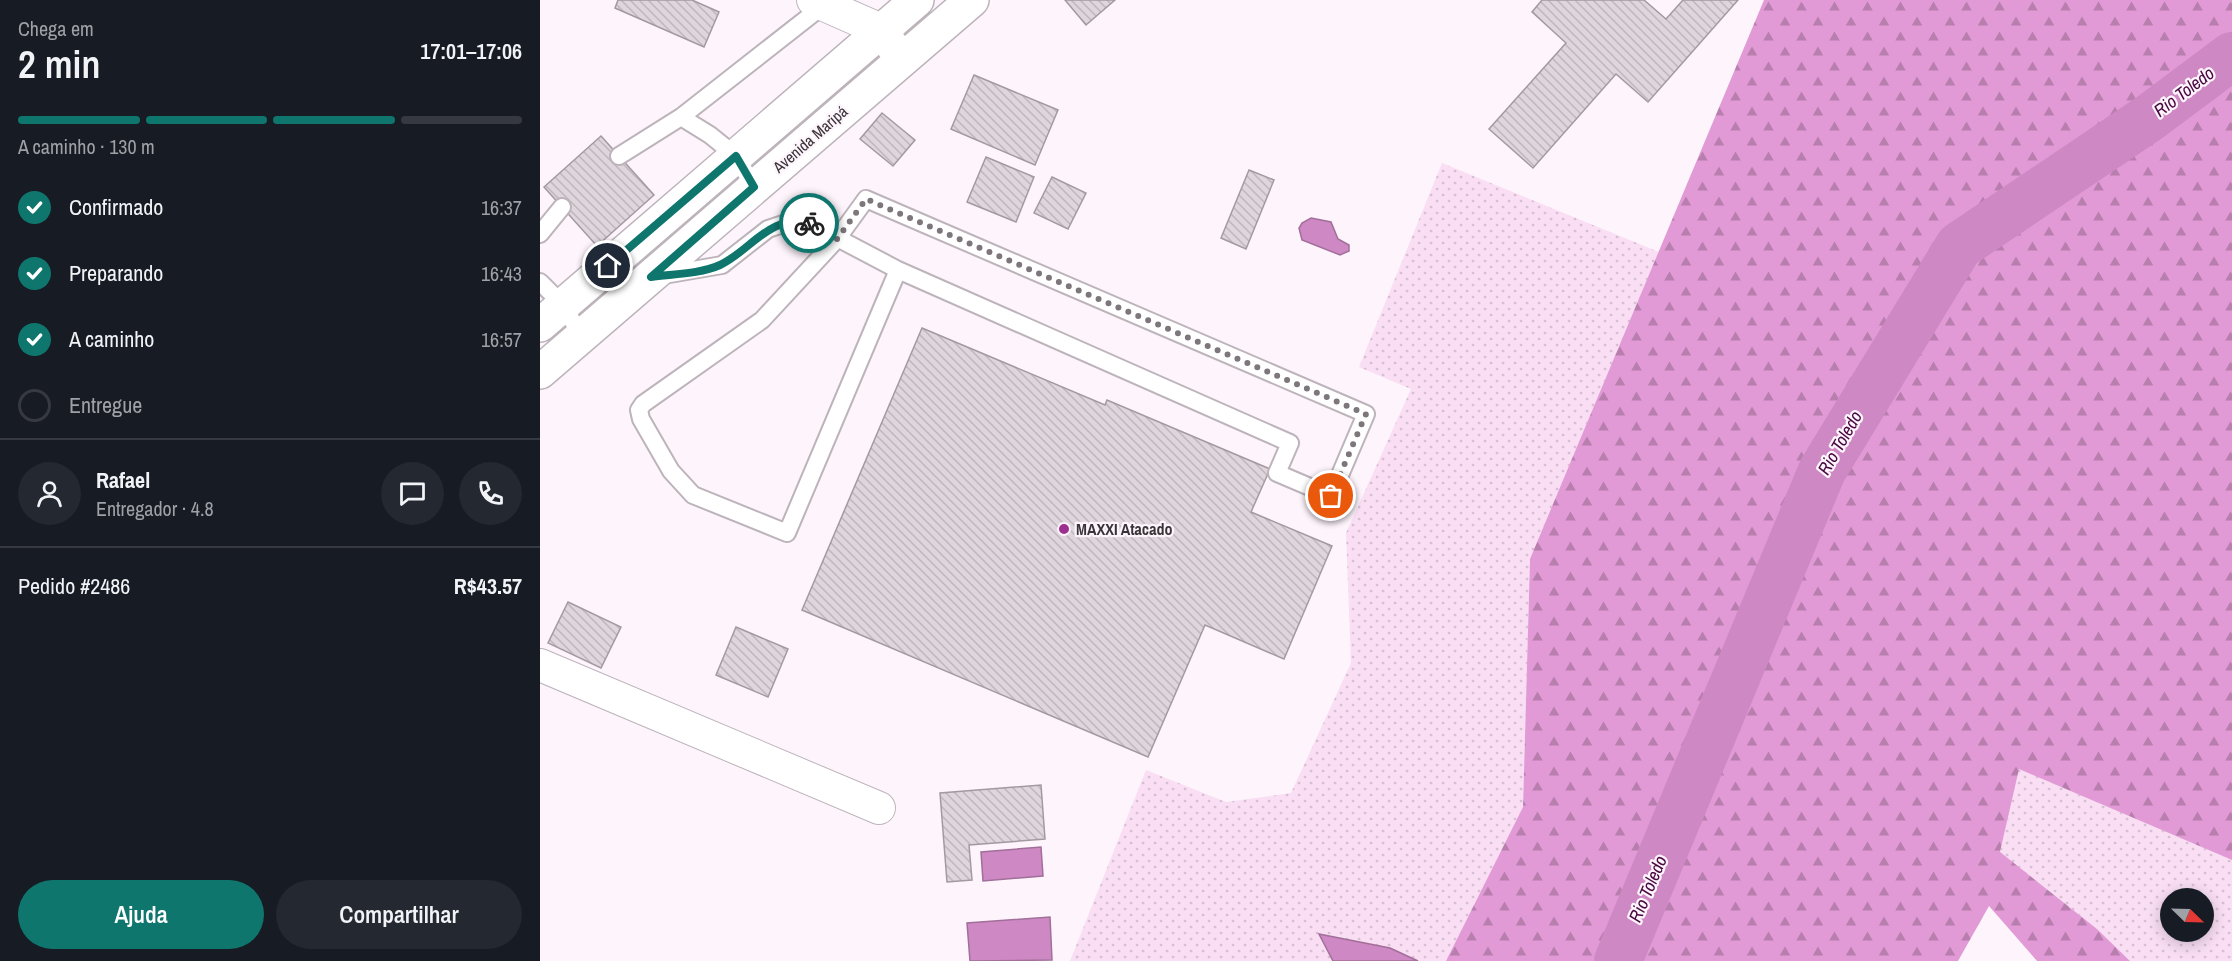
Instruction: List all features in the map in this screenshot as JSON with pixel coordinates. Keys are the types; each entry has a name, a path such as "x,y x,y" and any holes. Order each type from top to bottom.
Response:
{"main road":[{"path":"551,315 917,0"},
{"name":"Avenida Maripá","path":"540,372 972,0"}],"street":[{"path":"818,2 881,30 902,60"},
{"path":"540,665 879,808"}],"lane":[{"path":"619,156 681,117 818,2"},
{"path":"681,117 736,156 754,187"},
{"path":"651,277 722,265 768,229 792,221 807,222 837,239 898,270 1290,444 1277,473 1331,496 1366,414 866,199 837,239 762,320 643,404 639,410 641,419 671,471 693,495 787,533 898,270"},
{"path":"540,234 562,207"},
{"path":"540,282 551,315 582,337"}],"shaded area":[{"path":"1442,163 1659,252 1530,559 1523,807 1446,961 1070,961 1146,770 1226,802 1291,793 1351,663 1346,533 1411,389 1359,367"},
{"path":"1311,218 1331,222 1338,239 1349,245 1349,251 1340,255 1302,240 1299,228 1302,223"},
{"path":"2018,768 2232,860 2232,961 2130,961 2097,929 2000,853"},
{"path":"1041,847 1043,876 983,881 981,852"},
{"path":"1050,917 1052,960 970,961 967,923"},
{"path":"1319,934 1390,948 1418,961 1333,961"}],"green space":[{"path":"1764,0 2232,0 2232,860 2019,769 2000,852 2097,929 2130,961 2037,961 1989,906 1958,961 1446,961 1523,807 1530,559"}],"building":[{"path":"618,0 692,0 719,12 704,47 615,8"},
{"path":"1065,0 1115,0 1086,25"},
{"path":"1542,0 1644,0 1666,19 1683,0 1738,0 1648,102 1616,74 1533,168 1489,129 1566,43 1532,12"},
{"path":"974,75 1058,110 1035,165 951,129"},
{"path":"882,113 915,140 893,166 860,139"},
{"path":"601,136 654,195 597,246 544,187"},
{"path":"986,157 1034,177 1016,222 967,202"},
{"path":"1249,170 1274,180 1246,249 1221,238"},
{"path":"1052,177 1086,193 1068,229 1034,213"},
{"name":"MAXXI Atacado","path":"922,328 1105,405 1107,400 1270,469 1251,512 1332,546 1284,659 1205,625 1148,757 802,610"},
{"path":"568,602 621,627 601,668 548,643"},
{"path":"736,627 788,649 768,697 716,675"},
{"path":"1041,785 1045,839 969,845 972,880 947,882 940,793"}],"waterway":[{"name":"Rio Toledo","path":"1618,961 1822,471 1959,246 2149,118 2232,56"}],"way so far":[{"path":"809,223 837,239 866,199 1366,414 1331,496"}],"place":[{"name":"MAXXI Atacado","path":"1064,529"}],"route":[{"path":"608,266 736,156 754,187 651,277 722,265 768,229 792,221 809,223"}]}
